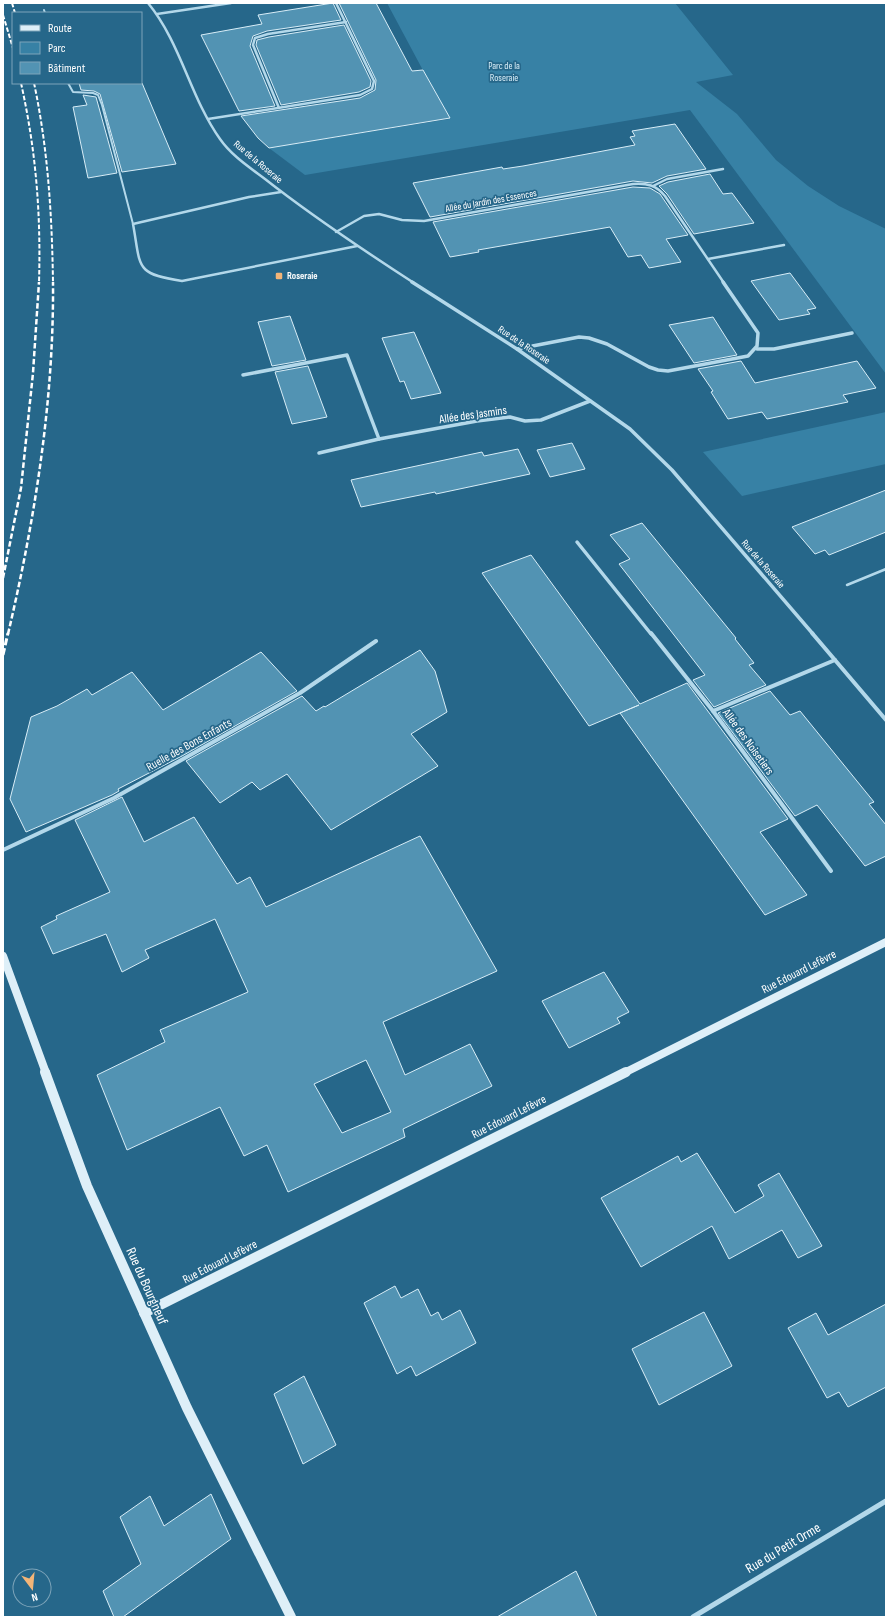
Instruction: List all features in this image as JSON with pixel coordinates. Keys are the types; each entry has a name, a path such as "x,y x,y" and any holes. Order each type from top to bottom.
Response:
{"street":[{"name":"Rue de la Roseraie","path":"148,3 157,14 208,119 220,140 240,160 336,232 517,349 630,429 672,470 886,720"},
{"path":"157,14 231,3"},
{"path":"208,119 360,95 372,89 374,81 336,3"},
{"path":"279,108 253,45 255,38 268,34 346,22"},
{"name":"Allée du Jardin des Essences","path":"336,232 364,216 379,214 402,220 424,221 633,184 646,184 652,186 667,179 723,169"},
{"path":"517,349 579,337 589,338 601,341 649,367 668,371 748,356 757,349 759,343 758,333 665,196 659,188 652,186"},
{"path":"281,192 249,197 133,224 137,254 141,265 146,272 160,278 182,280 357,246"},
{"path":"708,259 784,245"},
{"path":"757,349 774,349 852,333"},
{"path":"243,375 347,355 379,439"},
{"name":"Allée des Jasmins","path":"319,453 379,439 477,420 510,417 525,421 541,420 590,401"},
{"path":"577,542 713,711"},
{"name":"Ruelle des Bons Enfants","path":"3,850 114,798 300,694 376,641"},
{"name":"Allée des Noisetiers","path":"831,871 713,711 835,660"},
{"name":"Rue Edouard Lefèvre","path":"144,1313 886,942"},
{"name":"Rue du Bourgneuf","path":"3,956 87,1186 187,1408 291,1617"},
{"name":"Rue du Petit Orme","path":"693,1617 886,1501"}],"lane":[{"path":"69,84 73,92 98,95 102,105 133,224"},
{"path":"847,585 886,569"}],"green space":[{"name":"Parc de la Roseraie","path":"387,3 675,3 733,75 696,82 737,114 776,160 808,186 839,206 886,229 886,374 690,110 305,175 269,148 449,119"},
{"path":"886,412 886,464 742,496 703,452"}],"building":[{"path":"333,3 341,20 267,31 253,36 250,46 275,106 239,111 201,35 262,24 258,15"},
{"path":"339,3 376,3 412,71 423,70 450,118 269,148 258,138 241,116 360,98 375,90 376,80"},
{"path":"344,25 371,81 370,87 359,92 281,105 256,45 257,40"},
{"path":"142,83 176,164 122,172 100,94 94,91 81,90 79,84"},
{"path":"83,95 96,97 117,173 88,178 73,107 87,105"},
{"path":"675,124 706,169 667,176 652,183 633,181 430,217 413,183 502,167 503,169 523,166 635,145 630,137 635,136 632,131"},
{"path":"710,174 723,194 732,193 754,223 694,234 667,194 659,186 668,182"},
{"path":"633,187 650,188 660,194 688,235 666,239 681,262 649,268 641,255 628,257 610,227 478,250 479,252 450,257 433,222"},
{"path":"790,273 816,308 807,310 810,314 779,320 751,281"},
{"path":"290,316 306,360 272,366 258,322"},
{"path":"713,317 737,355 694,363 669,325"},
{"path":"414,332 441,393 411,399 404,381 400,382 382,338"},
{"path":"741,361 755,383 857,361 876,388 843,395 848,402 767,419 762,412 728,419 711,392 713,391 698,369"},
{"path":"308,366 327,417 292,424 275,372"},
{"path":"572,443 585,469 550,477 537,450"},
{"path":"518,449 530,474 436,494 435,492 361,507 351,480 482,452 484,456"},
{"path":"886,490 886,532 829,555 825,550 815,554 792,527"},
{"path":"642,523 736,638 735,639 754,663 749,665 766,685 714,707 693,680 705,675 619,564 630,559 610,535"},
{"path":"531,555 640,704 687,683 788,819 760,832 807,895 765,915 620,713 639,705 589,726 482,573"},
{"path":"420,650 435,671 447,712 411,734 438,766 331,830 287,774 260,790 252,782 220,803 186,761 302,696 316,711 324,706 325,707"},
{"path":"261,652 297,691 182,756 118,789 119,791 112,795 26,832 10,799 31,717 57,706 87,689 92,695 132,672 163,710"},
{"path":"770,691 790,715 800,711 874,802 869,804 886,825 886,856 865,866 817,805 795,816 718,713"},
{"path":"122,797 144,842 194,817 237,884 250,877 266,907 420,836 497,971 383,1022 405,1075 470,1044 492,1086 403,1129 405,1137 288,1192 267,1145 244,1156 220,1107 127,1150 97,1075 165,1042 160,1030 248,992 215,919 145,950 149,958 122,972 106,934 53,954 41,927 57,919 56,916 110,892 75,820","holes":["366,1060 391,1112 342,1133 314,1084"]},
{"path":"604,972 629,1012 617,1018 620,1023 569,1048 542,1001"},
{"path":"697,1153 735,1213 764,1196 758,1185 779,1173 822,1246 798,1258 782,1230 729,1259 712,1226 641,1267 601,1198 678,1156 681,1162"},
{"path":"395,1286 401,1298 418,1289 431,1316 438,1312 442,1320 460,1310 476,1343 416,1376 411,1366 397,1374 364,1303"},
{"path":"886,1304 886,1387 848,1407 839,1392 827,1398 788,1328 816,1313 828,1335"},
{"path":"704,1312 732,1366 659,1405 632,1349"},
{"path":"304,1376 336,1445 303,1464 274,1394"},
{"path":"211,1494 231,1539 123,1617 114,1617 103,1591 141,1564 120,1517 150,1496 164,1526"},
{"path":"576,1571 597,1617 497,1617"}],"railway":[{"path":"12,3 15,12"},
{"path":"3,15 12,45"},
{"path":"21,84 34,158 38,207 39,282"},
{"path":"34,84 46,157 52,232 53,282"},
{"path":"3,578 21,488 33,373 39,282"},
{"path":"8,634 27,547 41,459 50,371 53,282"},
{"path":"3,655 8,633"}],"place":[{"name":"Roseraie","path":"279,276"}]}
